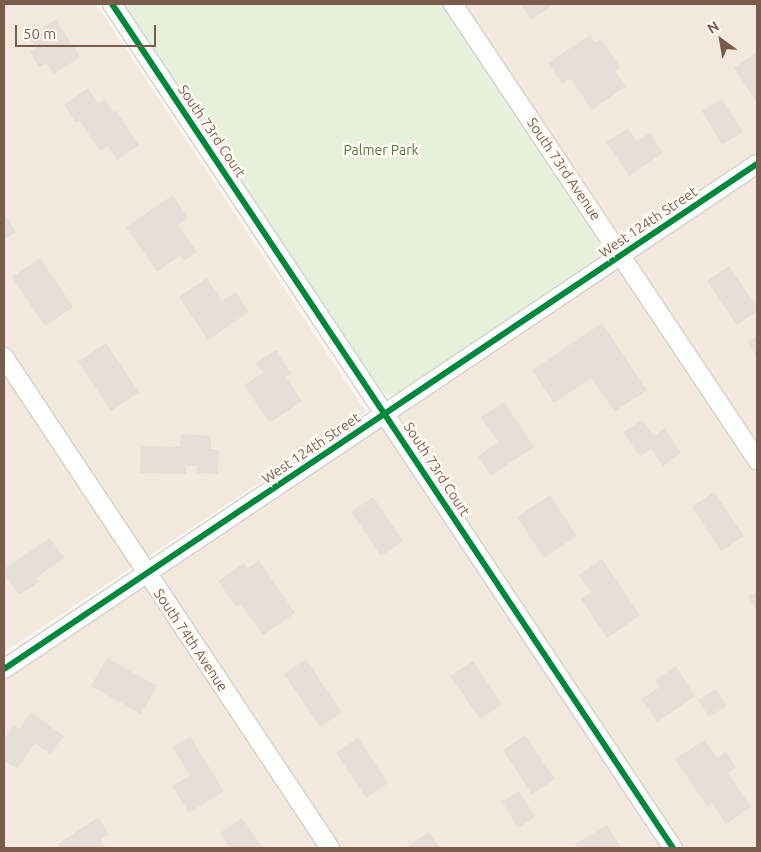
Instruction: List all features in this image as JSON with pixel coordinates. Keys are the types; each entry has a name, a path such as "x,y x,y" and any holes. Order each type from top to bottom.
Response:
{"street":[{"name":"South 73rd Court","path":"112,4 673,848"},
{"name":"South 73rd Avenue","path":"453,4 757,460"},
{"name":"West 124th Street","path":"4,669 757,164"},
{"name":"South 74th Avenue","path":"4,357 330,848"}],"shaded area":[{"path":"4,4 96,4 366,412 4,652"},
{"path":"464,4 757,4 757,154 637,234 623,236 614,227"},
{"path":"757,173 757,848 4,848 4,677"}],"green space":[{"name":"Palmer Park","path":"121,4 443,4 594,230 603,250 603,255 597,263 399,392 390,395 386,393 379,387"}],"building":[{"path":"521,4 554,4 531,20"},
{"path":"56,19 80,57 54,74 46,63 39,67 30,52 36,48 29,37"},
{"path":"590,35 595,43 601,39 620,67 615,71 626,86 592,110 571,79 562,84 548,63"},
{"path":"757,52 757,103 734,68"},
{"path":"88,88 98,103 105,99 113,112 116,111 139,145 117,160 108,146 100,151 79,120 76,122 64,105"},
{"path":"722,99 743,132 722,145 702,111"},
{"path":"628,128 637,141 650,133 663,153 629,176 606,142"},
{"path":"173,195 188,218 178,225 197,252 184,261 181,255 157,272 126,227"},
{"path":"4,214 16,232 4,240"},
{"path":"40,258 73,307 45,326 12,277"},
{"path":"729,266 757,307 757,311 737,325 707,281"},
{"path":"207,278 222,301 236,292 249,312 208,340 179,297"},
{"path":"602,323 647,390 615,412 591,378 554,403 532,370"},
{"path":"757,335 757,357 747,342"},
{"path":"106,343 139,392 111,411 78,362"},
{"path":"276,350 291,374 286,377 302,401 270,423 244,385 263,373 256,363"},
{"path":"504,402 534,447 491,476 478,456 498,442 481,417"},
{"path":"642,420 654,436 665,428 681,453 663,466 651,449 640,457 623,432"},
{"path":"181,434 211,436 211,449 219,449 218,474 197,473 197,466 186,466 186,474 140,473 141,446 180,447"},
{"path":"714,492 744,536 721,551 692,507"},
{"path":"550,495 577,536 544,558 517,517"},
{"path":"373,497 403,541 381,556 351,512"},
{"path":"50,538 64,558 36,578 39,582 19,595 4,573 4,569"},
{"path":"602,559 640,615 607,638 581,599 591,592 579,575"},
{"path":"259,560 295,613 263,635 241,604 236,607 218,581 244,563 248,568"},
{"path":"757,591 757,612 748,597"},
{"path":"107,658 157,686 141,714 91,686"},
{"path":"306,659 342,712 320,727 284,674"},
{"path":"473,661 502,704 480,719 450,676"},
{"path":"676,666 695,696 657,722 641,699 660,687 655,680"},
{"path":"716,689 727,706 709,717 698,700"},
{"path":"31,712 64,736 50,754 35,743 17,769 4,760 4,740 14,725 19,729"},
{"path":"525,735 555,779 532,794 503,750"},
{"path":"190,737 224,791 189,813 172,786 190,775 172,747"},
{"path":"358,738 388,783 366,798 336,753"},
{"path":"705,740 717,758 726,752 736,767 728,773 751,807 726,824 712,803 707,806 675,759"},
{"path":"519,791 535,817 518,828 502,802"},
{"path":"98,817 109,834 100,840 106,848 61,848 58,844"},
{"path":"242,818 263,848 230,848 220,833"},
{"path":"607,825 621,848 578,848 575,844"},
{"path":"429,832 440,848 405,848"}],"cycle path":[{"path":"112,4 673,848"},
{"path":"4,669 757,164"}]}
